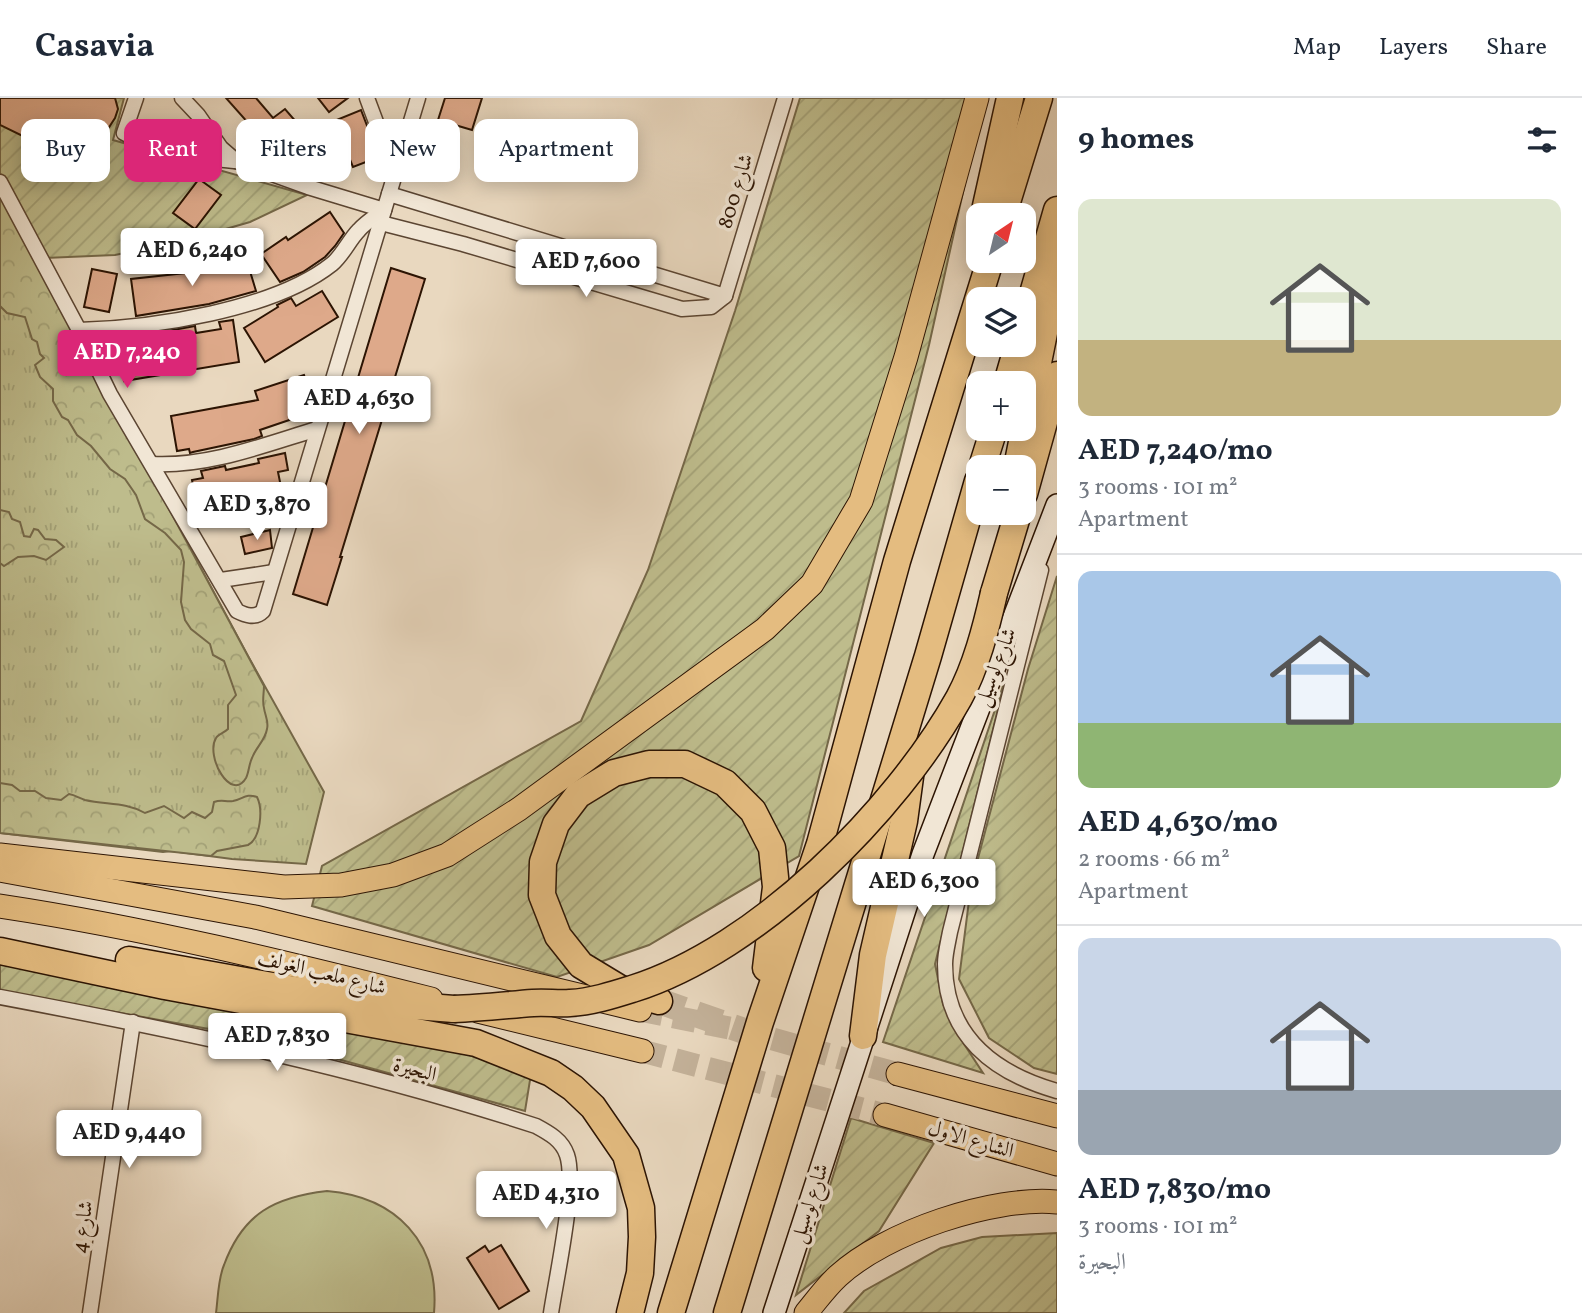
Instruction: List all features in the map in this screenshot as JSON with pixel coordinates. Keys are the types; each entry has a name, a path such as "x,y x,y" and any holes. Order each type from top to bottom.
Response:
{"highway":[{"path":"987,203 1010,98"},
{"path":"1007,203 1039,98"},
{"path":"1035,287 1057,210"},
{"path":"1019,455 1057,268"},
{"path":"671,1313 760,1022 820,844 897,561 966,342"},
{"path":"1035,455 1057,375"},
{"path":"727,1313 928,656 966,523"},
{"path":"996,583 1007,525"},
{"path":"0,935 361,1002 454,1009 572,1003 634,989 689,964 753,927 789,898 879,810 960,696 983,632 1014,525"},
{"path":"863,1036 873,955 904,821 928,656"},
{"path":"650,1005 581,965 558,936 542,895 543,862 556,824 578,795 614,772 649,764 685,764 725,783 753,811 772,848 776,887 760,1022"},
{"path":"0,951 165,986 476,1043 551,1073 573,1088 593,1107 626,1155 641,1208 642,1237 640,1273 630,1313"}],"main road":[{"path":"0,855 284,887 341,885 393,875 447,855 519,809 765,629 812,584 860,501 906,357 977,98"},
{"name":"شارع ملعب الغولف","path":"0,870 255,917 650,1005"},
{"name":"شارع ملعب الغولف","path":"0,906 251,954 642,1051"},
{"name":"الشارع الاول","path":"898,1074 1057,1116"},
{"name":"الشارع الاول","path":"885,1115 1057,1164"},
{"path":"806,1313 838,1276 887,1244 920,1229 967,1211 1006,1203 1042,1200 1057,1202"}],"street":[{"path":"136,98 124,133 158,147 198,152 212,158 236,162"},
{"path":"182,98 198,115 221,148 236,162"},
{"path":"367,98 375,119"},
{"path":"412,119 418,98"},
{"name":"شارع 800","path":"725,296 785,98"},
{"path":"0,182 110,394 237,611 257,615 263,611 393,182"},
{"path":"294,182 463,244 682,309 711,307 725,296"},
{"path":"390,194 725,296"},
{"path":"79,330 125,327 209,314 307,281 335,262 360,228 383,216"},
{"path":"463,244 470,218"},
{"path":"152,464 173,465 243,452 317,429"},
{"name":"شارع لوسيل","path":"1055,511 950,932 945,963 951,1002 959,1024 975,1047 990,1060 1030,1083 1057,1091"},
{"name":"شارع لوسيل","path":"774,1313 923,854 1055,511"},
{"path":"221,580 274,572"},
{"name":"البحيرة","path":"0,997 239,1045 413,1090 536,1126 554,1137 568,1156 569,1191 551,1313"},
{"name":"شارع 4","path":"90,1313 133,1022"}],"green space":[{"path":"0,98 124,98 113,140 124,143 124,182 222,182 222,171 236,175 236,182 261,182 307,195 250,222 184,241 115,255 45,258 0,173"},
{"path":"800,98 984,98 929,345 799,856 649,945 557,977 312,906 322,866 581,721 648,570 735,311"},
{"path":"0,194 324,792 306,864 232,859 0,833"},
{"path":"0,194 264,686 263,703 267,729 252,758 246,778 240,784 233,785 227,781 221,774 214,755 216,738 228,729 228,705 236,695 224,661 213,655 210,644 191,629 185,620 181,602 184,562 181,550 165,533 145,519 136,495 125,479 110,469 91,446 77,435 68,420 62,417 53,401 53,389 40,377 35,365 44,358 37,342 32,339 25,317 7,313 0,306"},
{"path":"0,510 9,512 12,519 20,522 24,536 30,537 34,529 38,530 45,539 56,540 64,547 46,560 34,556 18,557 4,566 0,563"},
{"path":"1057,576 1057,1074 1034,1068 989,1038 959,979 971,885 1028,669"},
{"path":"1006,677 935,964 943,1004 983,1073 883,1042"},
{"path":"0,783 12,785 20,791 35,791 46,798 61,800 69,794 85,800 131,807 145,813 164,806 184,818 192,812 205,818 212,812 214,802 253,796 257,797 259,802 260,823 256,836 248,845 217,851 211,856 0,833"},
{"path":"0,957 423,1041 531,1074 525,1111 269,1040 0,991"},
{"path":"851,1118 934,1143 879,1231 796,1295"},
{"path":"327,1191 352,1195 374,1203 409,1228 430,1265 434,1313 216,1313 219,1282 224,1265 241,1232 251,1220 277,1203"},
{"path":"1057,1233 1057,1313 844,1313 864,1291 941,1248 982,1237"}],"building":[{"path":"0,98 115,98 118,109 110,126 110,119 21,119 21,135 0,125"},
{"path":"226,98 256,98 273,118 285,109 294,119 245,119"},
{"path":"318,98 348,98 329,112"},
{"path":"445,98 482,98 472,130 460,126 460,119 438,119"},
{"path":"361,110 365,120 365,162 353,167 351,119 339,119"},
{"path":"197,182 203,182 221,195 195,229 173,213"},
{"path":"330,212 344,233 335,246 325,257 303,272 280,282 261,254"},
{"path":"246,258 256,291 209,304 136,316 131,279 195,272"},
{"path":"391,268 425,279 327,605 293,594"},
{"path":"92,269 117,274 109,312 84,307"},
{"path":"322,291 338,317 265,362 244,328 291,298 296,306"},
{"path":"233,320 239,362 124,381 117,339 133,337 134,343 163,339 162,332 195,326 196,333 221,329 219,322"},
{"path":"304,375 315,406 313,412 260,430 262,436 254,439 190,453 189,449 177,451 171,416 258,400 255,391"},
{"path":"285,453 288,470 278,472 283,497 199,516 192,480 203,478 201,471 225,466 226,470 259,463 258,459"},
{"path":"270,530 272,548 245,554 241,537"},
{"path":"501,1245 529,1291 499,1309 467,1258 485,1246 489,1252"}],"tunnel":[{"path":"659,1001 744,1031"},
{"path":"640,1010 744,1031 898,1074"},
{"path":"642,1051 885,1115"}]}
